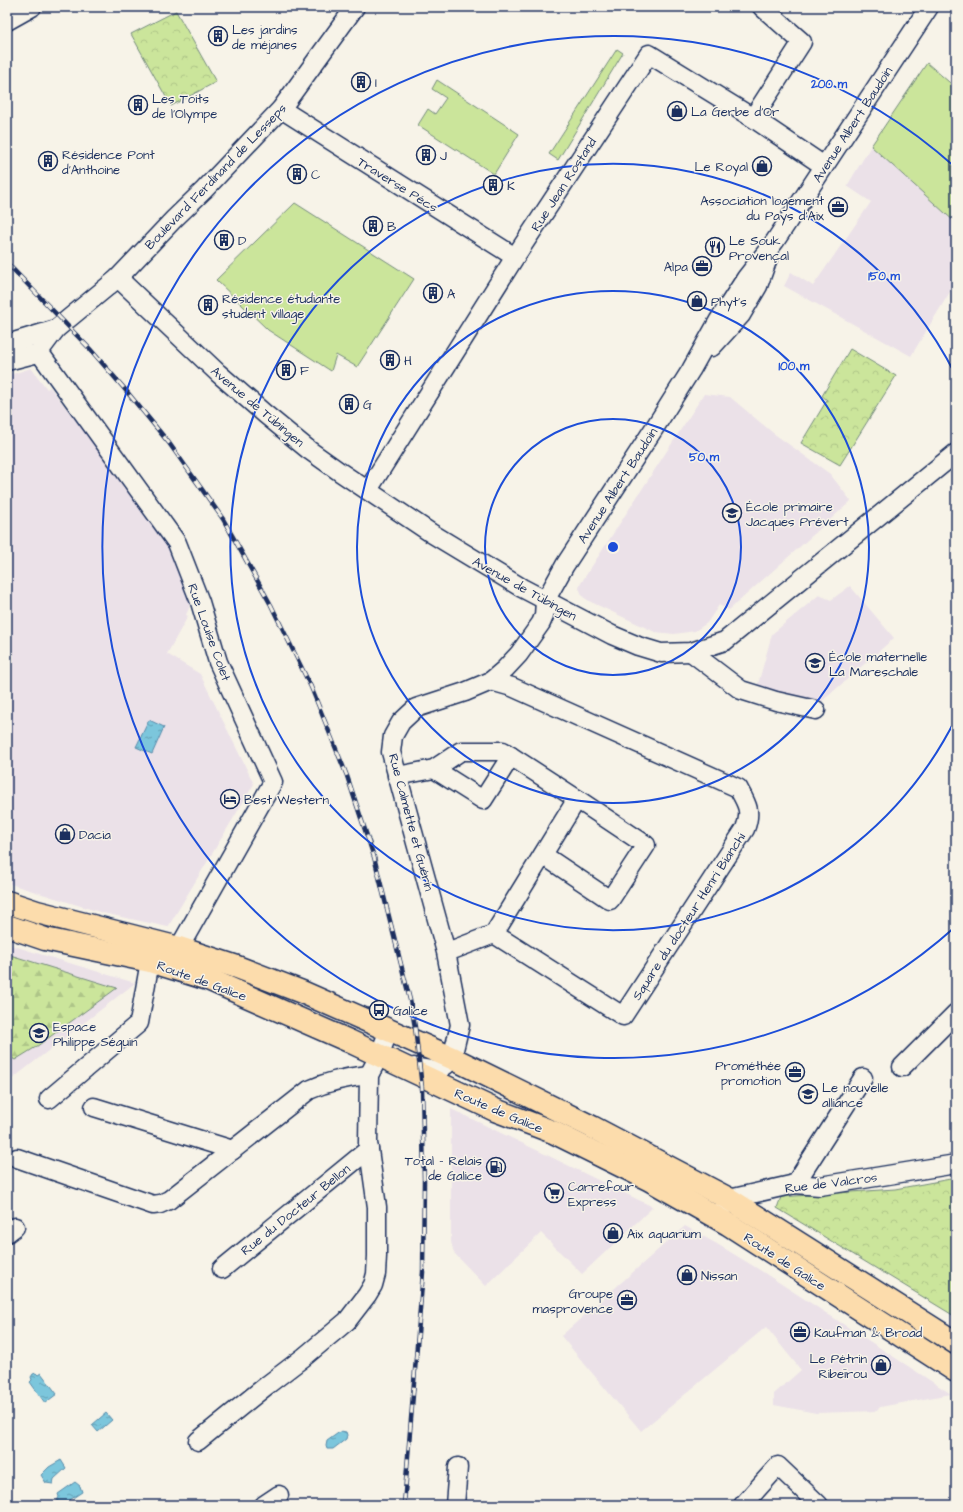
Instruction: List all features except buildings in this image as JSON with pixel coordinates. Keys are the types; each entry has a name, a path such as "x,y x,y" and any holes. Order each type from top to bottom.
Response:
{"main road":[{"name":"Route de Galice","path":"7,902 37,912 179,948 237,966 302,992 452,1058 592,1127 729,1199 956,1343"},
{"name":"Route de Galice","path":"7,926 45,939 150,961 208,979 349,1041 495,1110 553,1132 650,1180 716,1217 956,1371"}],"street":[{"path":"7,21 32,7"},
{"name":"Boulevard Ferdinand de Lesseps","path":"56,329 118,278 208,187 281,109 355,7"},
{"path":"753,118 802,42 762,7"},
{"name":"Avenue Albert Baudoin","path":"545,601 565,565 691,370 741,315 758,286 775,241 929,7"},
{"name":"Rue Jean Rostand","path":"368,490 515,257 649,54 753,118 824,166"},
{"name":"Traverse Pécs","path":"281,109 515,257"},
{"name":"Avenue de Tübingen","path":"118,278 218,373 265,414 340,472 431,533 545,601 599,629 638,646 661,653 691,652 718,644 734,634 956,453"},
{"path":"7,344 56,329"},
{"path":"7,361 38,353 56,329"},
{"name":"Rue Louise Colet","path":"38,353 42,356 177,543 200,602 218,662 273,782 179,948"},
{"name":"Rue Calmette et Guérin","path":"452,1058 460,1025 446,952 391,752 393,736 401,722 416,708 465,692 491,681 505,669 519,654 541,623 544,616 545,601"},
{"path":"691,652 741,690 776,701 816,710"},
{"name":"Square du docteur Henri Bianchi","path":"491,681 512,687 738,788 748,805 749,818 745,829 623,1016 494,934"},
{"path":"397,776 434,769 461,751 503,751 646,845 610,900 543,855"},
{"path":"434,769 483,800 511,756"},
{"path":"455,949 494,934 578,799"},
{"path":"49,1099 139,1023 150,961"},
{"path":"902,1067 956,1013"},
{"path":"17,1158 153,1205 160,1204 169,1200 309,1090 330,1081 349,1076 369,1075 388,1060 389,1030"},
{"path":"388,1060 437,1071 446,1065 452,1058"},
{"path":"198,1441 347,1321 373,1285 376,1274 377,1256 377,1207 369,1149 369,1075"},
{"path":"795,1184 863,1078"},
{"path":"94,1107 233,1150"},
{"name":"Rue du Docteur Bellon","path":"222,1269 369,1149"},
{"name":"Rue de Valcros","path":"729,1199 795,1184 820,1186 956,1164"},
{"path":"716,1217 729,1199"},
{"path":"743,1505 778,1466 819,1505"},
{"path":"455,1505 458,1467"},
{"path":"264,1505 279,1495"}],"shaded area":[{"path":"871,146 956,223 956,282 911,356 784,286 791,272 813,286 871,202 847,186"},
{"path":"31,368 47,389 50,387 177,553 191,599 186,615 188,616 167,654 200,674 254,784 168,927 103,913 7,883 7,376"},
{"name":"École primaire Jacques Prévert","path":"704,394 730,397 773,433 830,474 851,501 729,610 719,605 707,623 695,631 674,634 655,632 591,602 583,597 579,588"},
{"name":"École maternelle La Mareschale","path":"850,586 894,638 820,703 757,688 772,634 819,595 831,600"},
{"name":"Espace Philippe Séguin","path":"7,944 135,983 7,1083"},
{"path":"451,1109 653,1207 582,1274 541,1233 486,1286 454,1253 451,1242"},
{"path":"685,1226 755,1267 951,1394 880,1407 877,1411 816,1413 774,1405 774,1394 801,1370 766,1327 641,1431 561,1336"}],"green space":[{"path":"176,11 216,82 171,106 131,34"},
{"path":"617,49 623,53 558,160 549,154"},
{"path":"927,63 956,88 956,223 871,146"},
{"path":"437,80 519,134 494,174 418,125 428,109 435,114 446,98 432,89"},
{"path":"295,203 414,279 357,367 336,355 331,371 268,330 216,280"},
{"path":"850,349 896,376 840,465 801,443 827,400 822,396"},
{"name":"Espace Philippe Séguin","path":"7,954 117,988 36,1047 15,1060 7,1055"},
{"path":"956,1178 956,1317 777,1208 781,1197 895,1189"}],"water":[{"path":"149,720 164,727 152,754 136,747"},
{"path":"36,1373 38,1375 41,1373 57,1394 45,1403 30,1382 33,1374"},
{"path":"106,1413 112,1420 98,1432 92,1425"},
{"path":"341,1431 346,1432 346,1439 333,1449 327,1449 327,1441"},
{"path":"61,1460 66,1468 54,1479 53,1484 46,1483 41,1475 49,1467"},
{"path":"75,1482 80,1486 82,1492 62,1505 59,1505 57,1501 59,1497 58,1494"}],"railway":[{"path":"7,263 90,349 123,387 169,443 223,519 271,605 311,687 347,776 374,857 410,1000 415,1027 422,1087 424,1180 423,1272 404,1505"}],"place":[{"name":"Les jardins de méjanes","path":"218,36"},
{"name":"I","path":"361,82"},
{"name":"Les Toits de l'Olympe","path":"138,105"},
{"name":"La Gerbe d'Or","path":"677,111"},
{"name":"J","path":"426,155"},
{"name":"Résidence Pont d'Anthoine","path":"48,161"},
{"name":"Le Royal","path":"762,166"},
{"name":"C","path":"297,174"},
{"name":"K","path":"493,185"},
{"name":"Association logement du Pays d’Aix","path":"838,207"},
{"name":"B","path":"373,226"},
{"name":"D","path":"224,240"},
{"name":"Le Souk Provençal","path":"715,247"},
{"name":"Alpa","path":"702,266"},
{"name":"A","path":"433,293"},
{"name":"Phyt's","path":"697,301"},
{"name":"Résidence étudiante student village","path":"208,305"},
{"name":"H","path":"390,360"},
{"name":"F","path":"286,370"},
{"name":"G","path":"349,404"},
{"name":"École primaire Jacques Prévert","path":"732,513"},
{"name":"École maternelle La Mareschale","path":"815,663"},
{"name":"Best Western","path":"230,799"},
{"name":"Dacia","path":"65,834"},
{"name":"Galice","path":"379,1010"},
{"name":"Espace Philippe Séguin","path":"39,1033"},
{"name":"Prométhée promotion","path":"795,1072"},
{"name":"Le nouvelle alliance","path":"808,1094"},
{"name":"Total - Relais de Galice","path":"496,1167"},
{"name":"Carrefour Express","path":"554,1193"},
{"name":"Aix aquarium","path":"613,1233"},
{"name":"Nissan","path":"687,1275"},
{"name":"Groupe masprovence","path":"627,1300"},
{"name":"Kaufman & Broad","path":"800,1332"},
{"name":"Le Pétrin Ribeïrou","path":"881,1365"}]}
